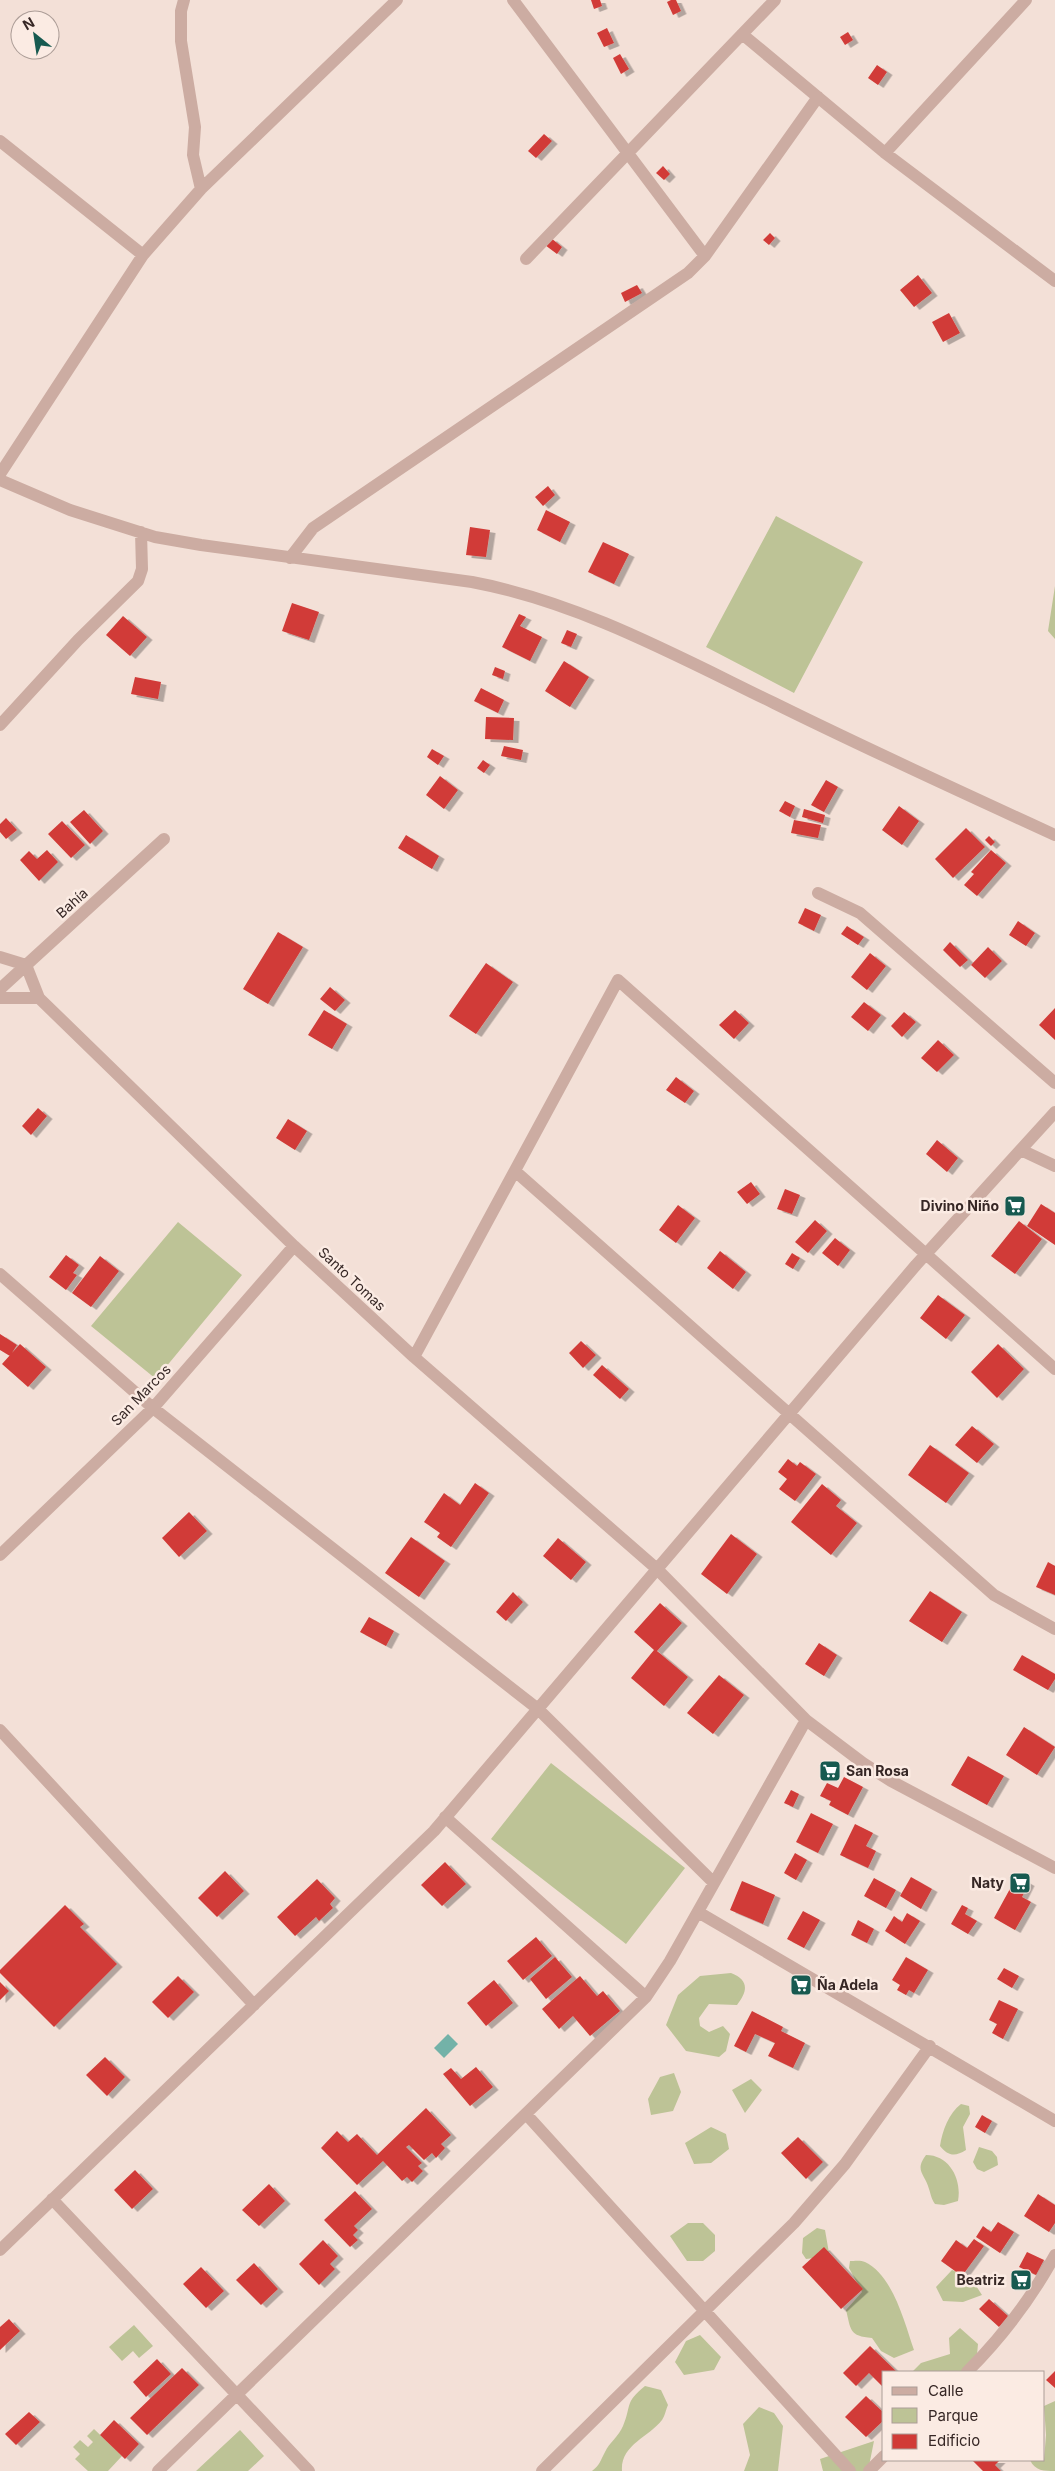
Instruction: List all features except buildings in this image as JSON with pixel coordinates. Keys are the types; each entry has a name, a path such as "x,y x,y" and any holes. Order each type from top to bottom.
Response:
{"street":[{"path":"184,0 180,11 181,41 195,127 193,156 201,189"},
{"path":"0,474 143,256 201,189 397,0"},
{"path":"513,0 705,256"},
{"path":"526,259 775,0"},
{"path":"886,152 1026,0"},
{"path":"742,34 886,152 1055,281"},
{"path":"290,558 313,528 688,274 705,256 818,97"},
{"path":"0,141 143,256"},
{"path":"0,480 70,510 141,532 201,545 472,582 506,588 556,604 647,642 932,781 1055,835"},
{"path":"0,725 72,646 138,581 142,569 141,532"},
{"name":"Bahía","path":"0,989 164,839"},
{"path":"818,893 860,913 1055,1084"},
{"path":"0,957 26,965"},
{"name":"Santo Tomas","path":"26,965 39,998 294,1246 414,1357 657,1569 806,1720 862,1763 891,1781 1055,1868"},
{"path":"414,1357 618,980 1055,1369"},
{"path":"0,998 39,998"},
{"path":"0,2250 445,1818 926,1254 1055,1112"},
{"path":"1021,1150 1055,1166"},
{"path":"515,1171 994,1595 1055,1629"},
{"name":"San Marcos","path":"0,1555 152,1408 294,1246"},
{"path":"0,1274 152,1408 538,1709 713,1882"},
{"path":"158,2471 646,1997 670,1961 806,1720"},
{"path":"0,1730 254,2005"},
{"path":"445,1818 646,1997"},
{"path":"698,1912 930,2046 1055,2121"},
{"path":"542,2471 794,2223 845,2164 930,2046"},
{"path":"526,2114 850,2471"},
{"path":"52,2199 309,2471"},
{"path":"968,2371 993,2345 1036,2289 1055,2255"},
{"path":"869,2471 882,2458"}],"green space":[{"path":"776,516 863,562 794,693 706,647"},
{"path":"1055,586 1055,639 1048,631"},
{"path":"178,1222 242,1275 156,1379 91,1326"},
{"path":"551,1763 685,1868 626,1944 491,1839"},
{"path":"731,1973 744,1983 745,1991 741,2000 737,2005 709,2004 699,2018 700,2026 709,2032 723,2026 730,2034 726,2051 719,2057 686,2051 666,2025 678,1995 700,1976"},
{"path":"674,2073 681,2092 673,2111 651,2115 648,2099 660,2077"},
{"path":"751,2079 762,2090 745,2113 732,2090"},
{"path":"961,2104 969,2106 970,2114 963,2127 966,2150 958,2154 949,2154 940,2146 941,2140 944,2128 950,2117"},
{"path":"711,2127 726,2134 729,2149 711,2163 694,2164 685,2143"},
{"path":"979,2147 992,2151 997,2157 998,2165 984,2172 977,2169 973,2162"},
{"path":"926,2155 942,2159 948,2164 956,2177 959,2193 958,2201 944,2205 935,2204 921,2169"},
{"path":"688,2223 703,2223 715,2235 715,2251 703,2261 687,2261 670,2236"},
{"path":"817,2228 825,2230 829,2253 823,2257 806,2259 802,2253 803,2238"},
{"path":"850,2261 865,2262 875,2268 883,2278 897,2301 914,2350 894,2358 881,2351 872,2338 859,2336 852,2331 846,2310 862,2292 849,2268"},
{"path":"952,2270 971,2278 982,2295 963,2302 943,2301 936,2287"},
{"path":"134,2325 153,2346 139,2358 133,2351 122,2361 109,2347"},
{"path":"960,2328 978,2344 976,2366 969,2371 913,2371 921,2363 950,2354 949,2338"},
{"path":"700,2335 721,2357 714,2370 684,2375 675,2362 686,2341"},
{"path":"645,2386 661,2390 668,2405 663,2418 630,2448 623,2462 622,2471 592,2471 621,2430 634,2396"},
{"path":"1055,2401 1055,2471 1037,2468 1030,2461 1045,2461 1045,2406"},
{"path":"759,2407 774,2413 783,2426 778,2471 744,2471 750,2455 743,2424"},
{"path":"94,2429 122,2456 108,2471 88,2471 75,2459 80,2454 73,2447 80,2440 88,2447 93,2442 87,2436"},
{"path":"240,2430 264,2456 248,2471 196,2471"},
{"path":"874,2441 868,2471 823,2471 820,2459"}],"water":[{"path":"448,2034 458,2044 444,2058 434,2048"}],"place":[{"name":"Divino Niño","path":"1015,1206"},
{"name":"San Rosa","path":"830,1771"},
{"name":"Naty","path":"1020,1883"},
{"name":"Ña Adela","path":"801,1985"},
{"name":"Beatriz","path":"1021,2280"}]}
